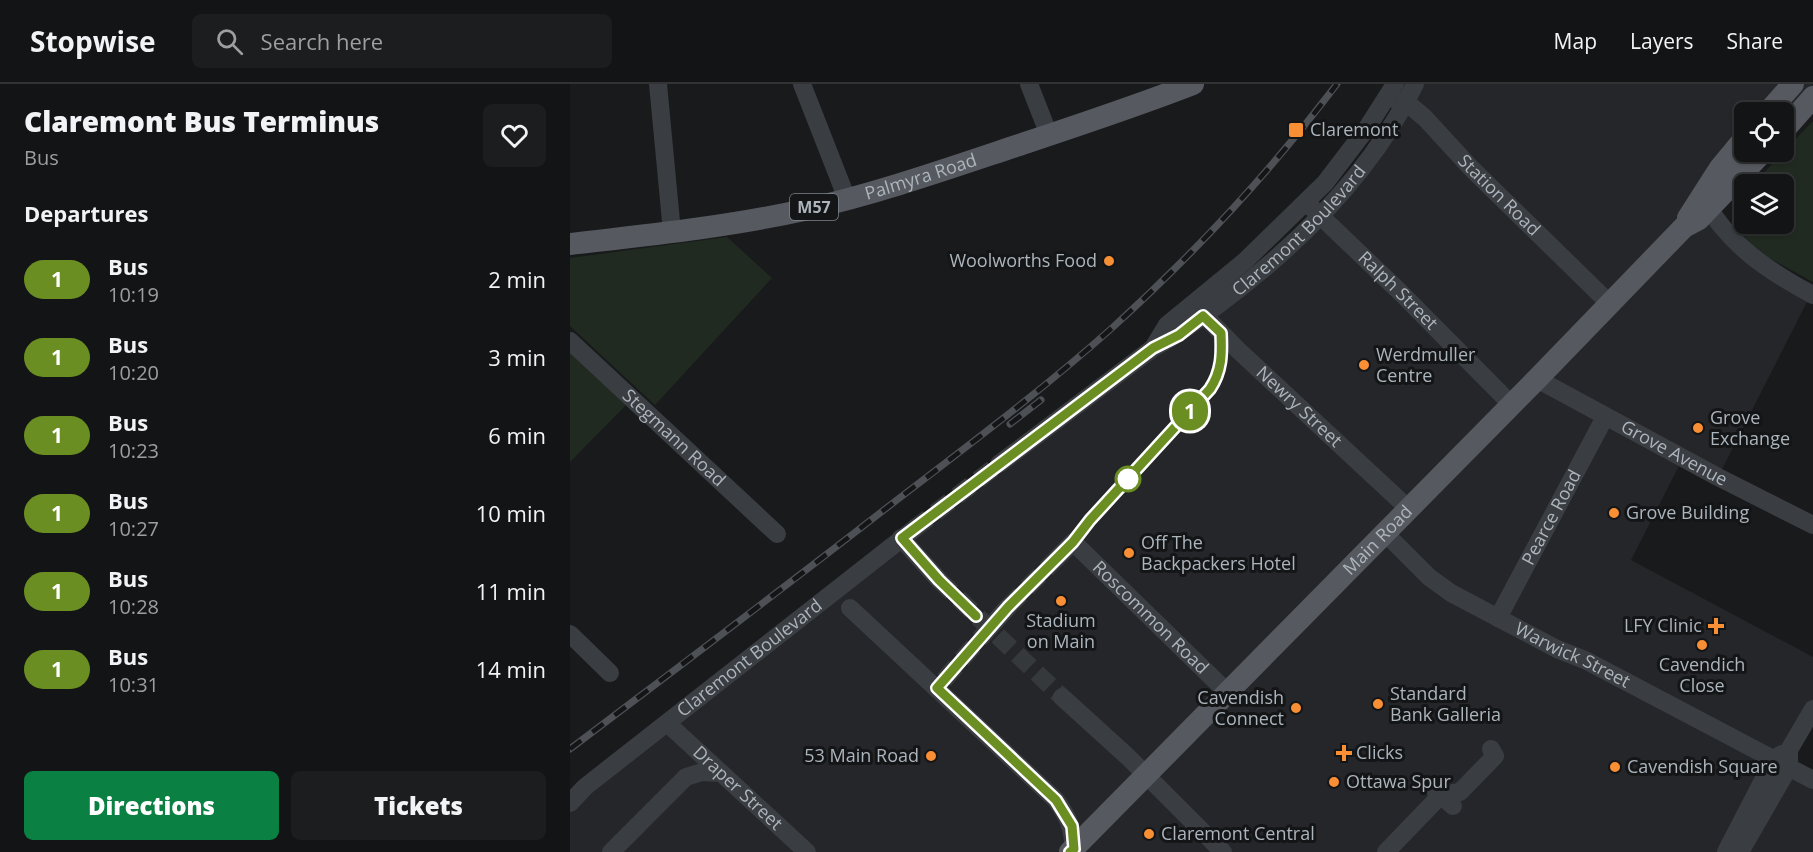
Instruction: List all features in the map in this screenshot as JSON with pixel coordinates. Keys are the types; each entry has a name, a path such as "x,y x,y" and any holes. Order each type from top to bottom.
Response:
{"main road":[{"name":"Palmyra Road","path":"570,244 672,232 847,200 933,174 1193,84"},
{"path":"1777,102 1793,84"},
{"path":"1794,120 1809,104"},
{"name":"Main Road","path":"1072,850 1512,405 1684,227 1699,219 1705,202 1734,155"},
{"name":"Main Road","path":"1705,202 1751,162"}],"street":[{"path":"658,84 672,232"},
{"path":"802,84 847,200"},
{"path":"1029,84 1049,135"},
{"name":"Claremont Boulevard","path":"999,464 1153,348 1167,325 1236,291 1293,244 1343,160 1395,84"},
{"name":"Claremont Boulevard","path":"1198,310 1245,261 1313,208 1380,142 1415,84"},
{"path":"1384,103 1396,99 1406,102"},
{"name":"Station Road","path":"1406,102 1425,118 1470,167 1610,304"},
{"path":"1705,202 1719,224 1760,264 1813,295"},
{"name":"Ralph Street","path":"1313,208 1512,405"},
{"path":"1225,337 1224,317 1236,291"},
{"name":"Newry Street","path":"1198,310 1409,509"},
{"name":"Stegmann Road","path":"570,341 777,534"},
{"name":"Grove Avenue","path":"1537,379 1813,525"},
{"name":"Pearce Road","path":"1498,618 1605,417"},
{"name":"Claremont Boulevard","path":"570,803 577,790 667,723 908,533 939,580"},
{"name":"Warwick Street","path":"1385,533 1439,585 1747,747 1784,759 1813,780"},
{"name":"Roscommon Road","path":"1059,556 1073,542 1228,693"},
{"path":"991,626 1008,607"},
{"path":"850,608 941,684 1056,800 1072,826 1072,850"},
{"path":"570,634 610,673"},
{"path":"1062,697 1223,852"},
{"path":"1726,852 1813,709"},
{"name":"Draper Street","path":"667,723 807,852"},
{"path":"1386,852 1441,796 1460,792 1495,756 1491,749"},
{"path":"1740,852 1784,759"},
{"path":"611,852 686,777 702,772 719,773"}],"shaded area":[{"path":"1415,84 1813,84 1813,97 1794,119 1794,102 1734,102 1734,162 1738,162 1709,209 1734,230 1734,234 1739,234 1811,294 1718,477 1683,458 1631,560 1813,657 1813,709 1789,767 1813,780 1813,852 570,852 570,803 914,529 1293,244"},
{"path":"1813,122 1813,282 1762,254 1742,234 1794,234 1794,174 1763,174 1774,162 1794,162 1794,141"},
{"path":"727,237 772,278 655,405 570,326 570,258"},
{"path":"570,341 632,399 570,462"}],"tunnel":[{"path":"914,529 999,464"},
{"path":"1008,607 1059,556"},
{"path":"939,580 1062,697"},
{"path":"944,680 991,626"}],"railway":[{"path":"570,749 968,446 1027,400 1112,328 1230,211 1285,149 1337,84"},
{"path":"1010,424 1041,400"}],"bus line":[{"name":"1","path":"976,616 939,580 902,538 1153,348 1179,335 1203,316 1221,333 1222,356 1218,375 1210,389 1090,520 1073,542 1008,607 937,688 1056,800 1072,826 1074,849 1070,852"}],"place":[{"name":"Claremont","path":"1296,130"},
{"name":"Woolworths Food","path":"1109,261"},
{"name":"Werdmuller Centre","path":"1364,365"},
{"name":"Grove Exchange","path":"1698,428"},
{"name":"Grove Building","path":"1614,513"},
{"name":"Off The Backpackers Hotel","path":"1129,553"},
{"name":"Stadium on Main","path":"1061,601"},
{"name":"LFY Clinic","path":"1716,626"},
{"name":"Cavendich Close","path":"1702,645"},
{"name":"Standard Bank Galleria","path":"1378,704"},
{"name":"Cavendish Connect","path":"1296,708"},
{"name":"Clicks","path":"1344,753"},
{"name":"53 Main Road","path":"931,756"},
{"name":"Cavendish Square","path":"1615,767"},
{"name":"Ottawa Spur","path":"1334,782"},
{"name":"Claremont Central","path":"1149,834"}]}
